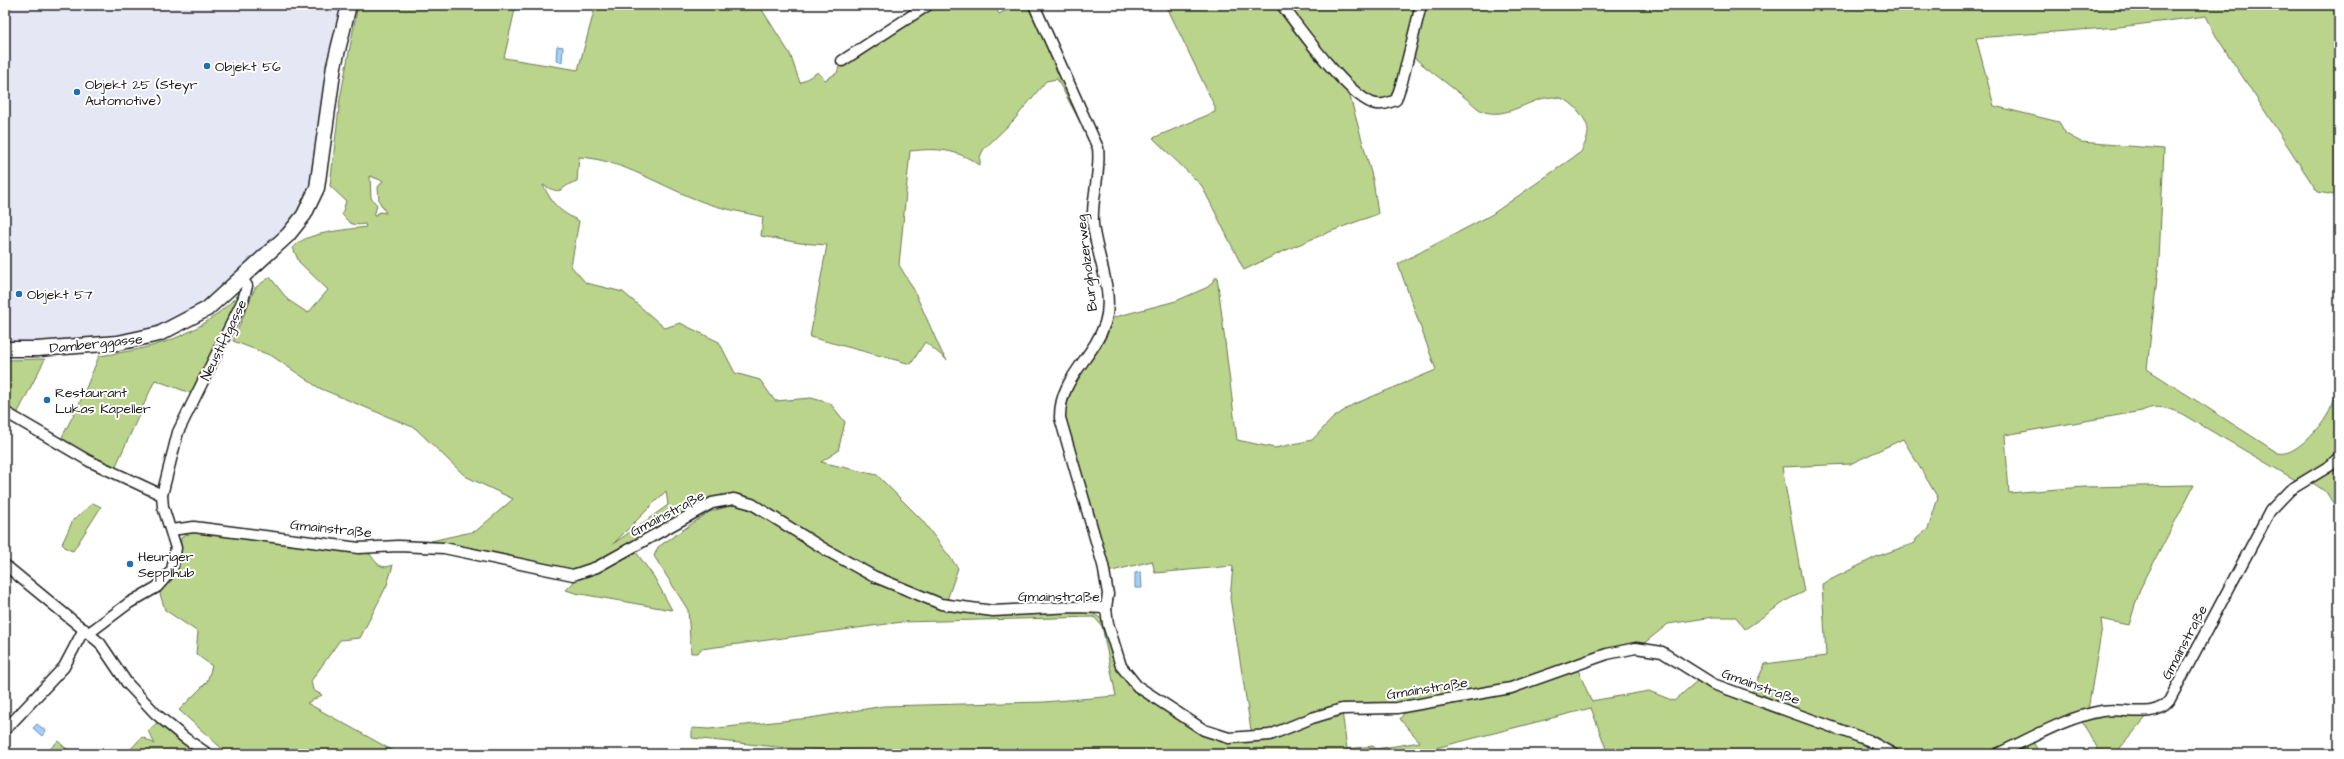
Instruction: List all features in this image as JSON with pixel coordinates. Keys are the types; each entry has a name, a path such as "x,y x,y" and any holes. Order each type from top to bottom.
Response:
{"street":[{"name":"Neustiftgasse","path":"86,631 129,603 157,588 169,576 174,562 176,548 163,507 162,495 178,432 246,292 247,286 242,278 298,224 311,204 317,188 334,66 349,5"},
{"name":"Burgholzerweg","path":"1034,5 1092,133 1098,148 1100,164 1094,196 1093,223 1104,278 1107,311 1102,330 1066,388 1062,399 1060,418 1103,565 1108,594 1106,608"},
{"path":"1282,5 1350,88 1372,103 1385,105 1396,100 1402,82 1421,5"},
{"path":"842,61 923,6"},
{"name":"Damberggasse","path":"5,349 107,344 146,338 173,328 195,316 242,278"},
{"path":"5,412 84,458 162,495"},
{"name":"Gmainstraße","path":"1997,754 2082,716 2102,711 2151,712 2164,707 2169,702 2270,511 2290,490 2331,465 2339,457"},
{"name":"Gmainstraße","path":"171,530 194,526 360,548 398,546 444,548 573,575 597,567 712,503 734,499 752,504 826,550 873,576 941,604 993,611 1074,607 1106,608 1110,633 1121,666 1130,679 1150,696 1196,726 1218,736 1229,738 1270,735 1312,718 1342,709 1397,708 1494,692 1527,684 1607,654 1636,648 1662,652 1713,684 1868,740 1893,754"},
{"path":"5,565 86,631 106,650 127,683 156,714 184,738 208,754"},
{"path":"5,730 64,667 86,631"}],"shaded area":[{"path":"5,5 344,5 321,109 313,179 304,201 293,219 279,235 207,303 153,330 115,338 36,344 5,342"}],"green space":[{"path":"358,5 516,5 504,58 578,70 595,8 593,5 759,5 790,54 800,83 818,72 825,80 837,73 839,67 935,5 994,5 999,14 1016,5 1032,5 1092,144 1057,79 1046,81 1014,120 983,150 980,157 980,165 963,156 946,151 910,151 899,265 913,288 942,353 947,360 925,342 911,364 810,337 827,245 800,243 761,236 763,217 725,209 703,202 626,168 595,159 579,157 577,181 561,190 558,191 550,189 543,185 557,207 579,221 571,266 586,283 623,292 665,328 680,323 719,342 735,373 760,380 775,401 811,398 830,403 845,422 838,451 821,462 877,475 922,520 958,568 947,600 953,604 895,583 726,496 581,569 570,570 549,568 498,553 431,541 476,531 513,499 465,476 415,428 319,388 272,356 233,341 255,288 270,277 288,300 308,313 328,290 299,262 293,248 306,238 316,235 366,227 365,224 351,224 347,220 342,214 346,201 330,186 340,99","holes":["370,176 383,181 378,187 379,201 386,213 380,212 374,216 377,205 371,198","666,491 668,505 613,544"]},
{"path":"1166,5 2339,5 2339,196 2318,192 2315,188 2216,36 2206,16 2119,27 1976,38 1994,106 2059,122 2066,134 2081,142 2164,149 2159,260 2147,369 2278,453 2291,451 2310,436 2327,414 2339,387 2339,512 2326,492 2310,481 2304,485 2182,414 2172,410 2157,407 2142,411 2005,435 2009,493 2084,487 2194,485 2140,589 2129,625 2101,619 2102,627 2088,710 1988,754 1901,754 1751,694 1765,664 1826,656 1822,584 1878,556 1915,543 1916,539 1928,529 1938,498 1903,439 1850,464 1782,467 1804,592 1789,599 1745,629 1736,617 1713,617 1668,624 1642,645 1527,680 1410,703 1368,705 1289,724 1252,736 1230,598 1233,566 1155,573 1152,561 1108,572 1064,420 1067,394 1111,318 1176,301 1208,287 1217,276 1237,440 1275,448 1312,440 1333,418 1352,405 1436,370 1398,264 1491,215 1581,152 1587,138 1588,130 1582,116 1571,103 1559,98 1547,98 1535,101 1511,111 1498,113 1485,112 1478,109 1412,56 1398,101 1390,106 1377,109 1372,108 1349,93 1373,180 1378,214 1310,240 1244,270 1202,186 1153,138 1215,112 1215,107"},
{"path":"237,296 241,299 193,394 155,380 114,470 59,443 82,398 99,356 156,345 174,339 206,322"},
{"path":"45,359 16,416 5,409 5,360"},
{"path":"93,503 101,507 73,551 67,549 62,544 73,520"},
{"path":"734,505 746,508 886,586 935,606 1088,610 1103,620 1120,670 1182,719 1243,741 1342,711 1347,749 1373,746 1376,749 1420,742 1400,719 1407,709 1577,667 1591,701 1649,691 1674,701 1698,680 1868,743 1865,754 1608,754 1591,708 1432,749 1435,754 1068,754 835,750 786,748 692,738 692,728 709,729 810,718 884,706 1044,702 1116,696 1102,626 1094,617 902,622 701,649 698,653 691,653 688,610 654,556 658,547 709,512"},
{"path":"190,531 370,554 375,561 382,566 385,567 393,565 387,585 360,638 340,640 311,681 313,690 322,695 307,703 399,754 228,754 179,710 207,682 212,666 196,654 198,632 165,610 160,594 161,588 173,575 180,553 181,538"},
{"path":"636,552 654,577 672,610 575,593 566,590 577,579 598,573 606,566"},
{"path":"2100,714 2149,714 2115,754 2091,754 2098,749 2081,720"},
{"path":"158,722 197,754 126,754 142,737 155,744 148,731"},
{"path":"58,741 72,754 45,754"},
{"path":"2033,742 2040,754 2004,754"}],"water":[{"path":"557,46 563,47 562,62 556,61"},
{"path":"1141,572 1142,588 1135,588 1135,573"},
{"path":"37,724 46,731 42,736 33,728"}],"place":[{"name":"Objekt 56","path":"207,66"},
{"name":"Objekt 25 (Steyr Automotive)","path":"77,92"},
{"name":"Objekt 57","path":"19,294"},
{"name":"Restaurant Lukas Kapeller","path":"47,400"},
{"name":"Heuriger Sepplhub","path":"130,564"}]}
